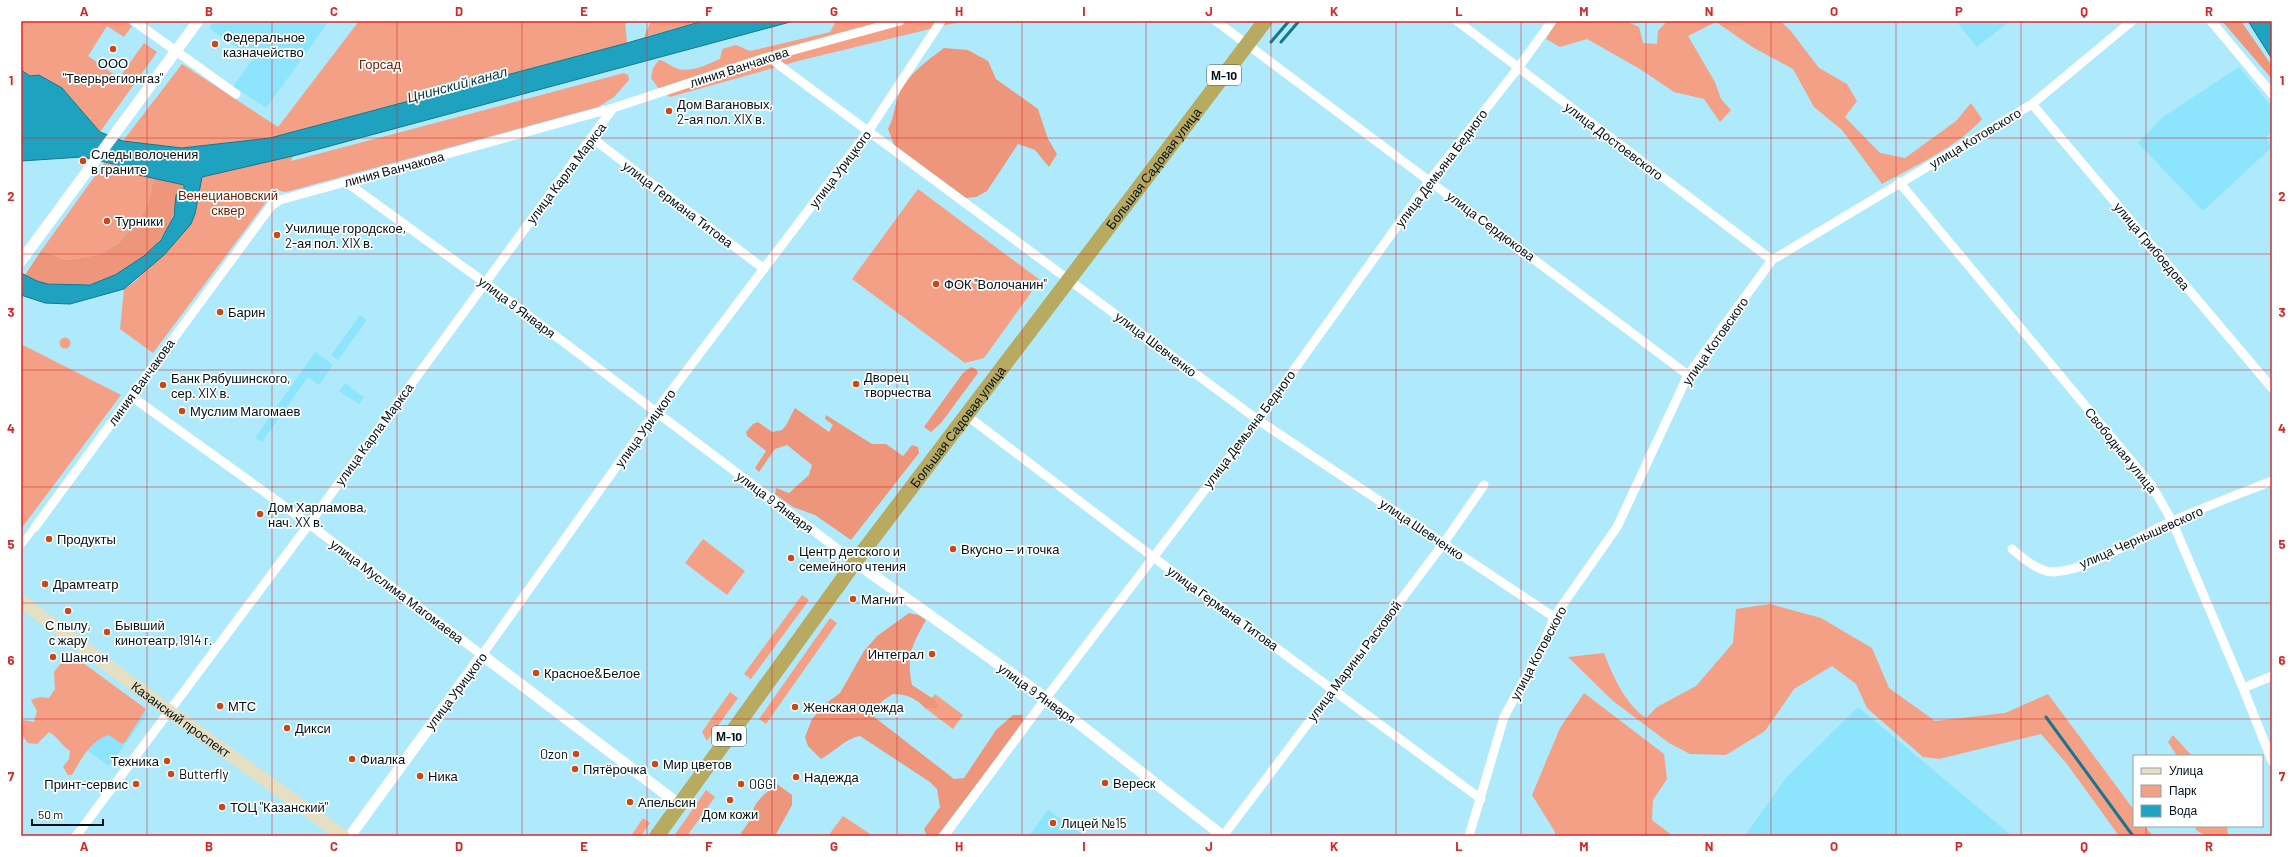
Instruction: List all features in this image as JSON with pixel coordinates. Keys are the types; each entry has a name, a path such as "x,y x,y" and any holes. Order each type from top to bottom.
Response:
{"highway":[{"name":"Большая Садовая улица","path":"657,836 855,562 1265,21"}],"main road":[{"name":"Казанский проспект","path":"21,601 169,712 343,836"}],"street":[{"path":"134,21 236,94"},
{"path":"21,261 198,21"},
{"name":"линия Ванчакова","path":"35,527 271,206 280,200 613,108 768,57 900,21"},
{"name":"улица Урицкого","path":"350,836 482,655 656,411 869,130 941,21"},
{"name":"улица Сердюкова","path":"1216,21 1688,375"},
{"name":"улица Достоевского","path":"1457,21 1772,260"},
{"name":"улица Демьяна Бедного","path":"944,836 1152,556 1258,420 1430,180 1518,68 1552,21"},
{"name":"улица Котовского","path":"1469,836 1504,717 1544,643 1554,617 1617,527 1688,375 1772,260 1899,182 2032,104 2132,21"},
{"path":"2210,21 2272,94"},
{"name":"улица Шевченко","path":"768,57 869,130 1068,280 1258,420 1554,617"},
{"name":"улица Грибоедова","path":"2032,104 2272,388"},
{"name":"улица Карла Маркса","path":"76,836 309,524 484,282 613,108"},
{"name":"улица Германа Титова","path":"592,138 764,269"},
{"name":"улица 9 Января","path":"346,182 484,282 855,562 1046,698 1223,836"},
{"name":"Свободная улица","path":"1899,182 2152,486 2172,521 2243,688 2272,761"},
{"name":"улица Муслима Магомаева","path":"130,396 309,524 680,805"},
{"name":"улица Германа Титова","path":"966,415 1152,556 1481,799"},
{"name":"улица Чернышевского","path":"2012,549 2027,563 2052,572 2084,564 2132,543 2172,521 2272,481"},
{"name":"улица Марины Расковой","path":"1223,836 1332,689 1443,544 1484,485"},
{"path":"21,545 35,527"},
{"path":"2243,688 2272,676"}],"shaded area":[{"path":"214,21 329,21 266,108 233,86 253,59 209,28"},
{"path":"1956,21 2010,21 1977,47"},
{"path":"2222,21 2241,21 2272,66 2272,79"},
{"path":"944,48 968,50 988,61 996,79 1038,109 1048,139 1057,154 1049,167 1035,150 1018,144 987,191 976,197 966,198 895,147 888,129 892,121 898,97 906,82 912,75"},
{"path":"2239,67 2272,107 2272,132 2266,137 2272,147 2203,211 2138,143 2163,117"},
{"path":"154,177 184,185 184,193 176,195 174,211 169,226 160,240 135,264 106,280 86,285 43,283 25,275 41,251 67,260 98,255 119,243 147,208"},
{"path":"360,315 367,320 338,360 331,355"},
{"path":"315,352 333,365 319,385 308,377 262,442 255,438"},
{"path":"971,367 976,369 978,373 941,423 931,432 924,427 963,373"},
{"path":"345,383 364,397 359,404 339,391"},
{"path":"795,408 829,432 833,425 825,419 826,415 872,444 886,444 903,456 912,445 918,447 919,453 851,540 815,515 793,507 775,494 776,488 789,493 809,475 812,465 787,445 775,449 759,472 755,468 766,451 747,436 746,432 753,424 758,422 772,432 782,430"},
{"path":"909,613 918,615 926,620 914,644 910,658 910,675 912,685 935,700 939,708 925,708 910,697 893,694 882,701 873,716 954,779 964,778 996,730 1013,715 1022,715 1023,724 937,836 927,836 924,829 940,807 937,789 930,782 860,736 850,739 821,759 808,746 805,737 812,719 825,704 840,693 864,651 877,636"},
{"path":"76,661 148,713 109,766 81,746"},
{"path":"1858,707 2012,836 1745,836 1786,778"},
{"path":"777,784 792,795 792,805 775,836 739,836 753,816 753,811 757,802"},
{"name":"Лицей №15","path":"1048,810 1085,836 1029,836"}],"green space":[{"path":"21,21 125,21 132,26 124,37 107,26 88,56 119,78 144,43 157,52 100,132 62,88 30,76 21,70"},
{"name":"Горсад","path":"359,21 625,21 627,43 270,138 182,148 123,141 182,64 278,127"},
{"path":"651,21 703,21 644,37"},
{"path":"836,21 963,21 802,60 670,97 659,89 651,78 653,68 659,60 681,70 692,69 704,66 720,59 722,49 736,45 750,51 830,32"},
{"path":"1557,21 1626,21 1639,27 1643,43 1657,44 1658,31 1667,21 1780,21 1790,30 1819,68 1847,84 1857,101 1845,117 1880,153 1905,158 1956,121 1971,103 1982,119 1960,139 1948,147 1922,163 1882,184 1842,130 1814,107 1793,69 1754,48 1716,22 1688,36 1715,82 1721,99 1731,110 1720,122 1704,99 1674,92 1640,69 1587,39 1560,47 1546,39"},
{"name":"Венециановский сквер","path":"624,73 628,75 629,80 614,97 598,107 286,192 275,190 153,353 120,329 124,289 136,281 195,214 202,177 293,156 291,161"},
{"path":"105,162 114,164 134,174 154,177 147,208 119,243 98,255 67,260 41,251"},
{"path":"918,189 1040,280 984,358 965,363 852,279"},
{"path":"65,337 69,339 71,343 69,347 65,349 61,347 59,343 61,339"},
{"path":"21,344 121,395 21,529"},
{"path":"703,539 745,571 727,595 685,563"},
{"path":"802,595 809,600 751,679 744,674"},
{"path":"1770,604 1821,618 1872,648 1889,688 1935,721 2005,713 2048,694 2133,809 2133,827 2146,827 2153,836 2119,836 2067,764 2041,734 1939,759 1923,757 1867,708 1856,684 1832,666 1794,689 1765,731 1726,755 1690,754 1669,743 1613,701 1568,657 1604,653 1620,689 1632,705 1646,718 1657,707 1696,686 1733,643 1736,609"},
{"path":"830,618 837,623 766,724 759,719"},
{"path":"68,654 71,654 146,709 125,742 122,744 109,735 103,737 87,751 72,775 68,775 63,767 69,759 70,751 52,734 49,732 37,744 28,743 21,734 23,720 34,722 37,711 31,700 40,697 49,698 55,689 54,672"},
{"path":"730,692 738,698 707,741 702,732"},
{"path":"1584,693 1664,754 1667,779 1653,800 1652,820 1673,836 1555,836 1555,832 1532,795 1560,728"},
{"path":"935,694 963,715 953,729 925,708"},
{"path":"2173,735 2191,755 2176,755 2168,742"},
{"path":"706,790 715,797 687,836 674,836"},
{"path":"843,816 870,834 868,836 828,836"},
{"path":"643,818 650,823 641,836 631,836"},
{"path":"2196,827 2227,827 2228,834 2219,836 2206,835 2195,829"}],"water":[{"path":"703,21 794,21 293,156 202,177 195,214 191,224 164,255 124,289 70,304 45,303 21,295 21,273 37,281 48,284 90,285 115,275 144,256 161,240 174,216 176,195 184,193 184,185 134,174 114,164 82,157 21,161 21,70 30,76 39,75 62,88 100,132 123,141 182,148 270,138 627,43"},
{"path":"2248,21 2272,21 2272,59"}],"waterway":[{"path":"1271,42 1289,21"},
{"path":"1281,42 1299,21"},
{"path":"2046,717 2133,836"}],"place":[{"name":"Федеральное казначейство","path":"215,44"},
{"name":"ООО \"Тверьрегионгаз\"","path":"113,49"},
{"name":"Дом Вагановых, 2-ая пол. XIX в.","path":"669,111"},
{"name":"Следы волочения в граните","path":"83,161"},
{"name":"Турники","path":"107,221"},
{"name":"Училище городское, 2-ая пол. XIX в.","path":"277,235"},
{"name":"ФОК \"Волочанин\"","path":"936,284"},
{"name":"Барин","path":"220,312"},
{"name":"Дворец творчества","path":"856,384"},
{"name":"Банк Рябушинского, сер. XIX в.","path":"163,385"},
{"name":"Муслим Магомаев","path":"182,411"},
{"name":"Дом Харламова, нач. XX в.","path":"260,514"},
{"name":"Продукты","path":"49,539"},
{"name":"Вкусно — и точка","path":"953,549"},
{"name":"Центр детского и семейного чтения","path":"791,558"},
{"name":"Драмтеатр","path":"45,584"},
{"name":"Магнит","path":"853,599"},
{"name":"С пылу, с жару","path":"68,611"},
{"name":"Бывший кинотеатр,1914 г.","path":"107,632"},
{"name":"Интеграл","path":"932,654"},
{"name":"Шансон","path":"53,657"},
{"name":"Красное&Белое","path":"536,673"},
{"name":"МТС","path":"220,706"},
{"name":"Женская одежда","path":"795,707"},
{"name":"Дикси","path":"287,728"},
{"name":"Ozon","path":"576,754"},
{"name":"Фиалка","path":"352,759"},
{"name":"Техника","path":"167,761"},
{"name":"Мир цветов","path":"655,764"},
{"name":"Пятёрочка","path":"575,769"},
{"name":"Butterfly","path":"171,774"},
{"name":"Ника","path":"420,776"},
{"name":"Надежда","path":"796,777"},
{"name":"Вереск","path":"1105,783"},
{"name":"Принт-сервис","path":"136,784"},
{"name":"OGGI","path":"741,784"},
{"name":"Дом кожи","path":"730,800"},
{"name":"Апельсин","path":"630,802"},
{"name":"ТОЦ \"Казанский\"","path":"222,807"},
{"name":"Лицей №15","path":"1053,823"}],"water label":[{"name":"Цнинский канал","path":"457,84"}]}
